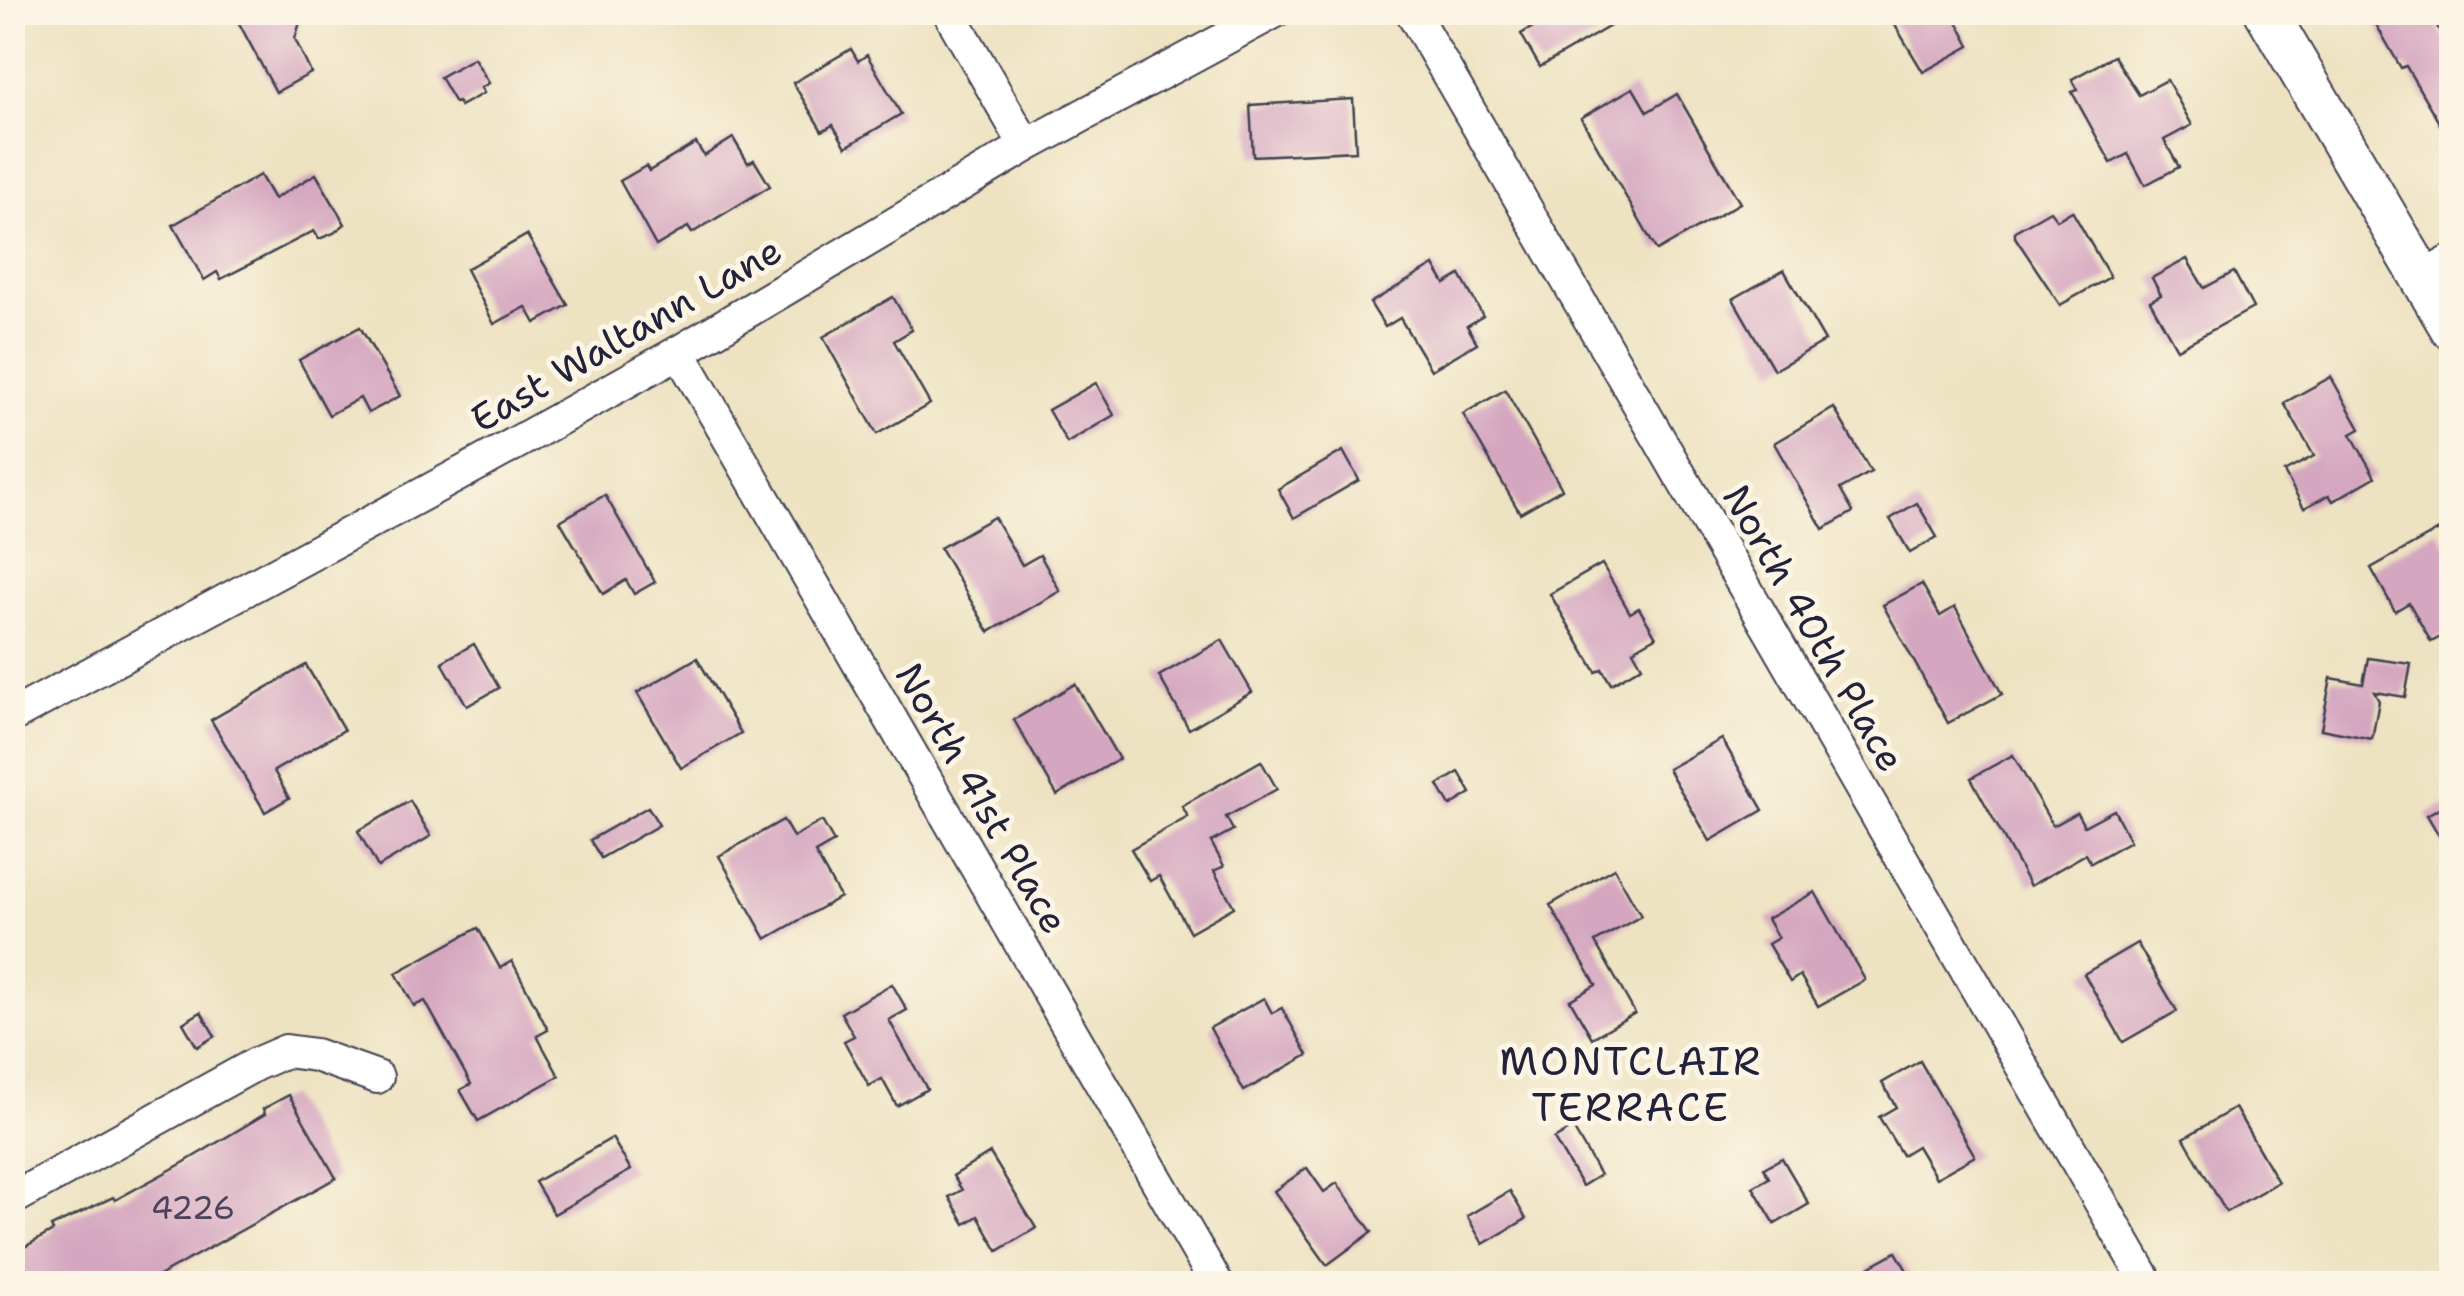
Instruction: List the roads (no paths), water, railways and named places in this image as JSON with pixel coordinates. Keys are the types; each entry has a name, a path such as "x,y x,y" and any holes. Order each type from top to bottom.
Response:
{"main road":[{"path":"2266,12 2437,270 2452,329"}],"street":[{"path":"949,12 1026,146"},
{"name":"East Waltann Lane","path":"12,716 358,531 679,352 1026,146 1274,12"},
{"name":"North 40th Place","path":"1412,12 2148,1284"},
{"name":"North 41st Place","path":"679,352 1217,1284"},
{"path":"12,1198 192,1098 286,1051 315,1054 377,1078"}],"district":[{"name":"MONTCLAIR TERRACE","path":"1631,1084"}]}
